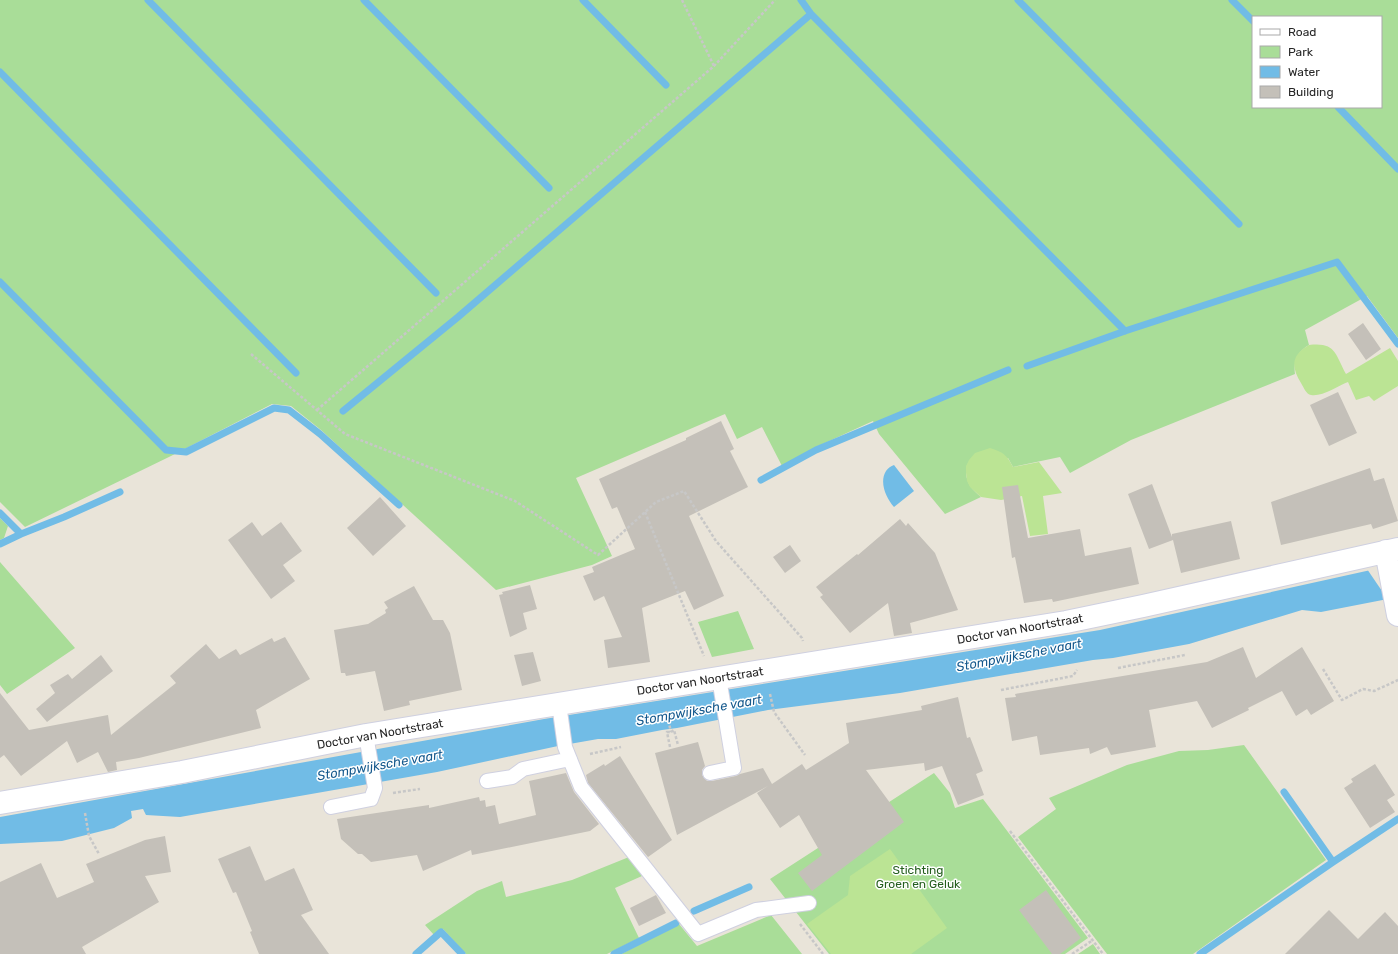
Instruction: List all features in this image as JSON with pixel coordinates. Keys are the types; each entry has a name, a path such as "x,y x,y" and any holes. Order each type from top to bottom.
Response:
{"street":[{"name":"Doctor van Noortstraat","path":"0,803 719,683 808,664 1066,622 1391,554"},
{"path":"1391,554 1397,610"}],"lane":[{"path":"710,774 734,768 719,683"},
{"path":"560,709 567,753 581,787 698,934 756,910 809,903"},
{"path":"331,807 371,799 375,788 368,742"},
{"path":"487,781 512,777 523,769 567,753"}],"path":[{"path":"682,0 714,66"},
{"path":"316,410 714,66 775,0"},
{"path":"251,354 345,434 515,501 598,555 656,502 684,491 716,541 802,638 808,664"},
{"path":"645,512 706,662 719,683"},
{"path":"1118,668 1185,655"},
{"path":"1323,669 1342,700 1363,689 1374,691 1398,680"},
{"path":"1001,690 1073,676 1077,670"},
{"path":"769,687 774,712 805,755"},
{"path":"664,705 671,732"},
{"path":"670,747 667,732 674,730 678,745"},
{"path":"567,753 621,747"},
{"path":"375,788 384,795 420,789"},
{"path":"84,807 90,836 99,854"},
{"path":"1010,831 1103,954"},
{"path":"785,905 823,954"},
{"path":"1072,954 1092,940"}],"green space":[{"path":"0,0 1398,0 1398,338 1367,296 1305,330 1309,345 1299,353 1297,357 1295,374 1131,440 1070,473 1060,457 1013,467 1008,458 966,473 969,484 981,497 945,514 879,434 873,421 814,448 782,466 762,427 737,439 725,414 576,478 612,556 592,565 496,590 321,430 291,406 272,404 171,456 25,527 0,502"},
{"path":"1309,345 1325,345 1334,351 1346,374 1390,348 1398,361 1398,386 1374,401 1369,396 1356,400 1348,382 1325,393 1311,395 1305,390 1294,367 1296,357"},
{"path":"990,448 1004,454 1013,467 1039,462 1062,493 1043,496 1048,534 1030,536 1022,496 1001,500 981,497 970,487 967,481 966,473 966,466 969,460 975,453"},
{"path":"0,518 8,526 4,538 0,540"},
{"path":"0,562 75,648 7,694 0,685"},
{"path":"738,611 754,649 712,657 698,622"},
{"path":"1244,745 1326,860 1193,954 1107,954 1018,837 1056,809 1049,798 1127,765 1179,751 1208,750"},
{"name":"Stichting Groen en Geluk","path":"934,773 950,793 955,808 983,799 1088,938 1065,954 829,954 770,879"},
{"path":"890,849 947,928 911,954 831,954 807,924 848,895 850,876"},
{"path":"629,857 642,876 615,888 639,938 607,954 466,954 443,929 434,935 425,925 477,891 502,881 506,897 572,880"},
{"path":"771,915 802,954 621,954 679,924 697,946"},
{"path":"1093,944 1100,954 1078,954"}],"water":[{"path":"894,465 914,491 894,507 886,495 883,480 886,471"},
{"name":"Stompwijksche vaart","path":"1398,564 1398,597 1321,612 1302,610 1189,644 900,693 768,710 616,739 598,739 437,772 180,817 146,815 143,809 131,811 132,818 114,828 62,841 0,844 0,817 544,719 1100,630"}],"pier":[{"path":"1398,562 1384,594 1367,569"}],"building":[{"path":"1363,323 1381,349 1366,360 1348,334"},
{"path":"1338,392 1357,433 1329,446 1310,405"},
{"path":"721,421 734,449 730,451 748,487 689,516 724,596 694,610 685,591 642,608 650,662 608,668 604,640 622,637 604,596 594,601 583,576 594,572 592,567 635,549 617,507 612,509 599,479 686,440 686,438"},
{"path":"1370,468 1374,481 1384,478 1398,521 1373,529 1371,524 1281,545 1271,502"},
{"path":"1152,484 1172,537 1172,534 1231,521 1240,559 1181,573 1173,540 1149,549 1128,494"},
{"path":"1018,485 1028,538 1080,529 1085,556 1131,547 1139,584 1053,602 1052,599 1024,603 1015,557 1012,558 1002,487"},
{"path":"380,497 406,526 373,556 347,528"},
{"path":"900,519 906,526 908,523 935,553 958,610 910,623 912,633 894,636 888,603 850,633 820,597 823,595 816,587 857,554 858,555"},
{"path":"252,522 262,536 281,522 302,551 283,565 295,581 271,599 228,540"},
{"path":"790,545 801,561 785,573 773,557"},
{"path":"530,585 537,609 523,613 527,629 510,637 499,595 503,594 502,592"},
{"path":"414,586 433,620 443,620 450,633 462,690 409,701 410,705 384,711 375,671 346,676 345,673 341,673 334,630 368,624 386,613 385,610 388,608 384,602"},
{"path":"285,637 310,679 256,710 261,728 139,758 116,762 117,770 108,772 98,752 77,763 67,741 21,776 4,755 0,758 0,693 29,730 108,715 111,735 176,683 170,676 206,644 219,659 236,649 240,655 272,638 274,642"},
{"path":"1243,647 1256,678 1302,647 1334,701 1311,715 1307,709 1296,716 1282,691 1248,708 1249,710 1212,728 1197,701 1149,710 1156,747 1111,755 1107,747 1090,754 1089,748 1040,755 1037,736 1012,741 1005,698 1016,697 1015,694 1207,662"},
{"path":"533,652 541,681 522,686 514,655"},
{"path":"101,655 113,671 47,722 36,709 55,693 50,685 68,674 72,679"},
{"path":"958,697 967,738 970,737 983,771 976,774 984,795 958,805 942,766 925,771 924,763 866,770 904,822 812,891 798,873 822,855 799,815 780,828 757,793 768,786 677,835 655,753 698,742 705,766 702,770 702,775 707,781 736,776 763,768 772,784 802,764 806,770 849,743 846,723 922,710 921,706"},
{"path":"620,756 672,840 648,857 588,783 586,775 604,764 605,766"},
{"path":"1375,764 1395,795 1387,800 1395,812 1370,828 1344,788 1353,782 1351,779"},
{"path":"566,773 574,792 599,824 590,831 472,855 471,850 423,871 417,855 371,862 362,854 358,854 341,839 337,819 429,805 429,808 479,797 480,801 485,800 486,807 495,805 499,824 536,815 529,781"},
{"path":"165,836 171,872 145,876 159,902 82,947 86,954 0,954 0,882 41,863 57,898 94,882 86,864 145,840"},
{"path":"250,846 265,881 294,868 313,910 301,915 329,954 259,954 250,932 252,931 236,892 233,893 218,859"},
{"path":"1046,890 1081,938 1060,954 1052,954 1019,910"},
{"path":"656,895 666,913 639,926 630,908"},
{"path":"1329,910 1358,939 1385,912 1398,926 1398,954 1285,954"}],"waterway":[{"path":"148,0 436,293"},
{"path":"364,0 549,188"},
{"path":"583,0 666,85"},
{"path":"801,0 811,14"},
{"path":"1018,0 1239,224"},
{"path":"1232,0 1252,20"},
{"path":"343,411 458,317 811,14 1125,331"},
{"path":"0,72 296,373"},
{"path":"1339,108 1398,169"},
{"path":"1027,366 1125,331 1337,262 1398,344"},
{"path":"0,282 166,450 186,452 274,408 289,410 320,434 399,505"},
{"path":"761,480 816,450 1008,370"},
{"path":"0,513 21,534 120,492"},
{"path":"0,544 21,534"},
{"path":"1284,792 1333,862"},
{"path":"1200,954 1398,819"},
{"path":"694,911 749,887"},
{"path":"614,954 676,923"},
{"path":"416,954 441,932 462,954"}]}
